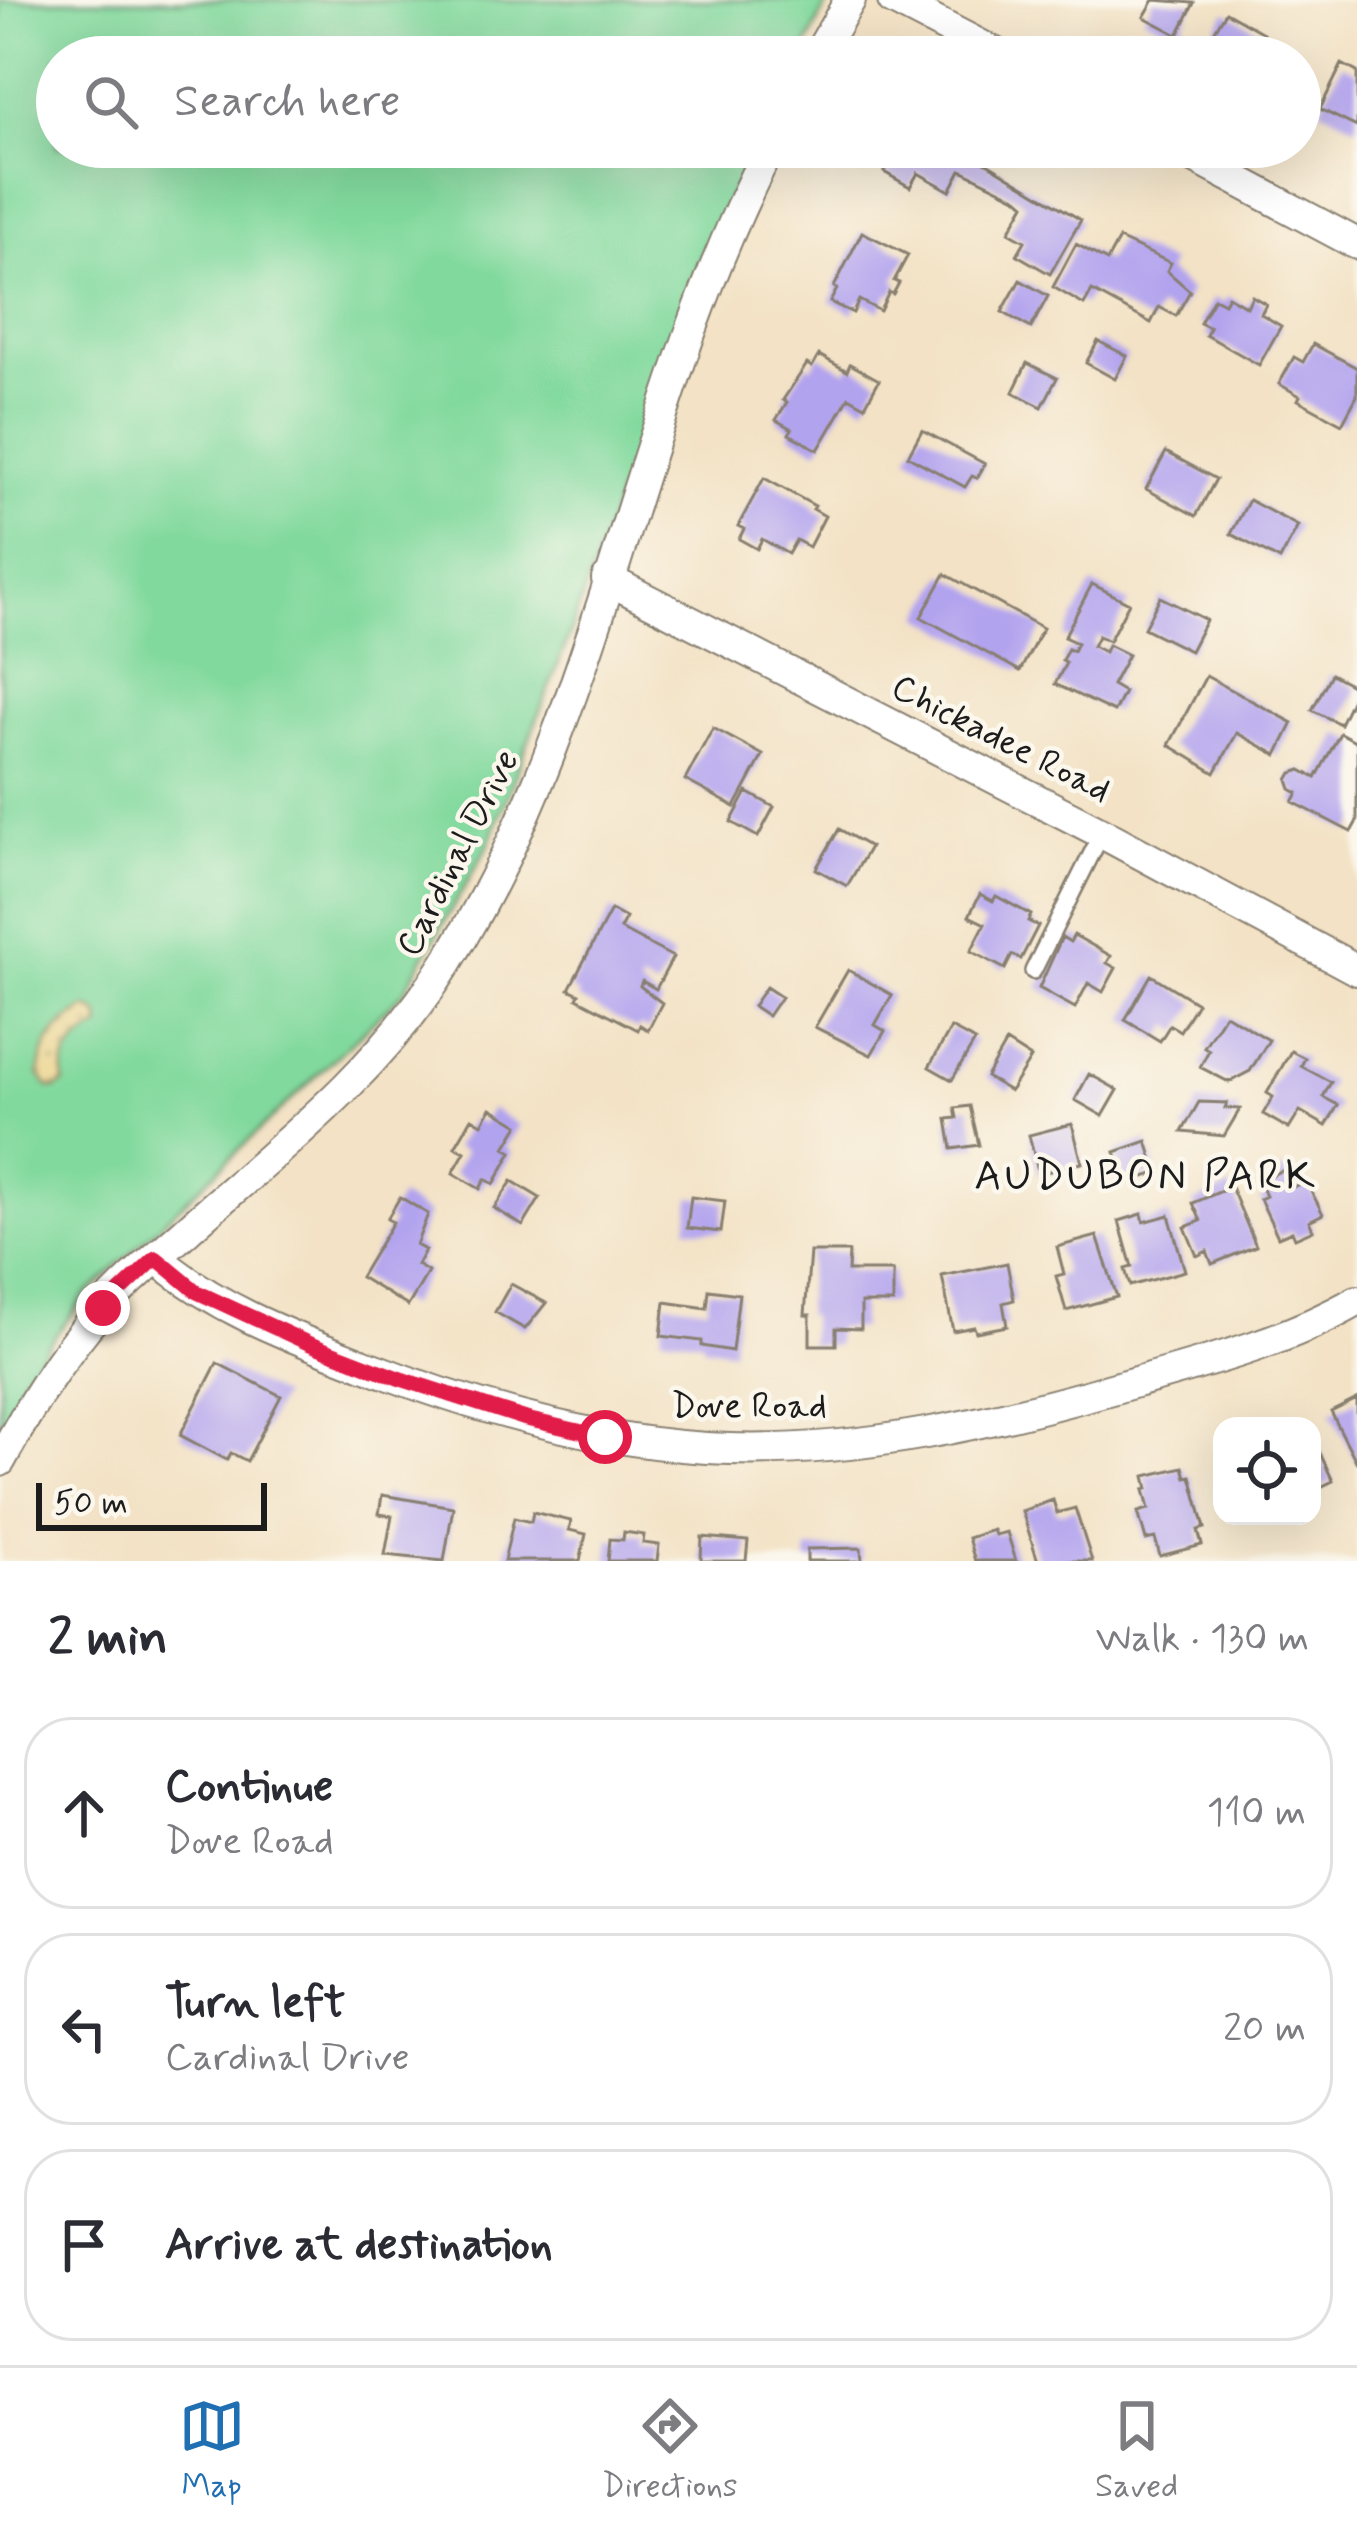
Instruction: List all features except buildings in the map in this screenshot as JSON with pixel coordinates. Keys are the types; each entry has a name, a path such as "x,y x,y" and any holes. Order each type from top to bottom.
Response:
{"street":[{"path":"829,36 850,0"},
{"path":"893,0 962,36"},
{"name":"Cardinal Drive","path":"0,1461 33,1401 103,1308 354,1082 409,1020 449,960 531,802 666,399 760,168"},
{"path":"1214,168 1357,244"},
{"name":"Chickadee Road","path":"607,579 1102,833 1357,970"},
{"name":"Dove Road","path":"156,1258 197,1292 398,1378 526,1419 605,1437 708,1448 801,1448 986,1423 1210,1362 1271,1341 1357,1301"}],"lane":[{"path":"1033,971 1102,833"}],"green space":[{"path":"0,0 829,0 811,36 36,36 36,168 744,168 704,249 568,639 488,846 404,992 88,1294 26,1373 0,1429"}],"sand":[{"path":"87,1008 99,1014 101,1027 72,1049 64,1083 55,1089 48,1087 39,1074 49,1043 60,1027"}],"district":[{"name":"AUDUBON PARK","path":"1146,1174"}],"route":[{"path":"103,1308 156,1258 197,1292 310,1344 526,1419 605,1437"}]}
